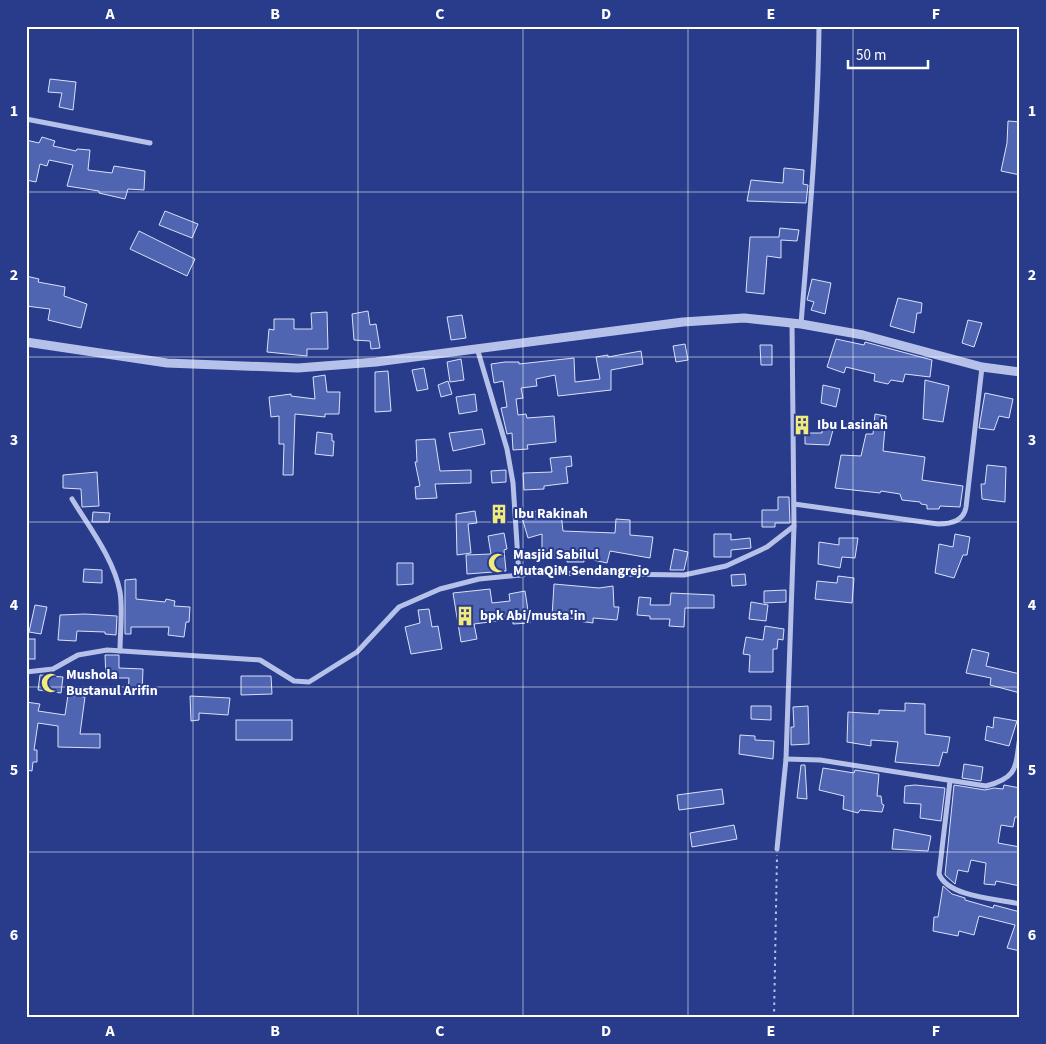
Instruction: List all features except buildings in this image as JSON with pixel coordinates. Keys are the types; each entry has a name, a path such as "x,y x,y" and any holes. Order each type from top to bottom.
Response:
{"street":[{"path":"777,849 786,759 794,526 796,324 811,208 819,26"},
{"path":"26,120 150,143"},
{"path":"26,342 106,353 141,360 252,368 307,368 376,362 683,322 744,318 862,335 982,367 1020,372"},
{"path":"477,348 507,449 513,483 519,575"},
{"path":"794,504 938,524 950,524 958,520 965,514 982,367"},
{"path":"72,498 104,554 116,580 120,601 120,651"},
{"path":"26,672 58,667 85,653 120,651 260,660 294,681 309,682 357,652 374,637 389,617 411,600 425,594 463,582 519,575 560,573 651,576 684,575 734,562 767,547 794,526"},
{"path":"786,759 820,760 950,782 986,786 998,783 1011,776 1016,762 1020,737"},
{"path":"950,782 939,874 942,882 954,891 1020,904"}],"path":[{"path":"774,1018 777,849"}],"place":[{"name":"Ibu Lasinah","path":"802,425"},
{"name":"Ibu Rakinah","path":"499,514"},
{"name":"Masjid Sabilul MutaQiM Sendangrejo","path":"498,563"},
{"name":"bpk Abi/musta'in","path":"465,616"},
{"name":"Mushola Bustanul Arifin","path":"51,683"}]}
